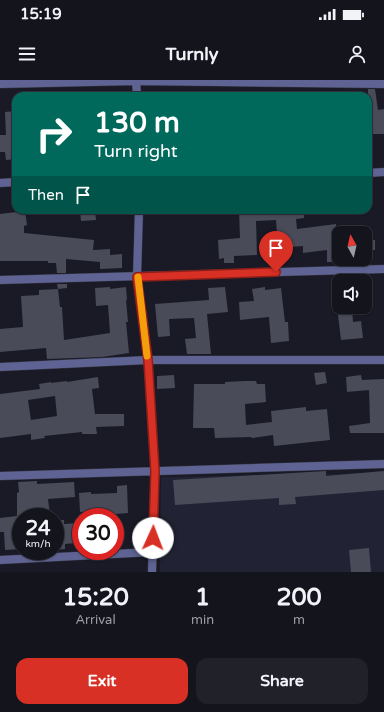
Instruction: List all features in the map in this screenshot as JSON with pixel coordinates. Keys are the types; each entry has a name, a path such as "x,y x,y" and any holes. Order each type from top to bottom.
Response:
{"street":[{"path":"0,84 136,81 384,84"},
{"path":"136,81 137,92"},
{"path":"372,173 384,172"},
{"path":"0,183 12,182"},
{"path":"139,214 137,277 148,360 155,471 152,572"},
{"path":"0,280 384,269"},
{"path":"0,367 148,360 384,360"},
{"path":"0,476 384,464"},
{"path":"0,560 152,552"}],"shaded area":[{"path":"384,473 384,572 160,572 161,477"}],"building":[{"path":"368,89 375,89 378,110 384,109 384,134 372,134 372,92 368,92"},
{"path":"12,111 12,159 6,160 5,152 0,152 0,135 6,135 5,112"},
{"path":"12,213 12,214 25,214 27,225 24,226 24,233 94,240 93,250 110,249 110,255 122,254 122,268 100,269 100,262 66,259 66,273 57,273 56,263 48,263 48,261 0,261 0,214"},
{"path":"80,214 95,214 96,220 81,221"},
{"path":"239,214 304,214 304,218 296,219 297,229 336,224 336,226 332,226 332,262 327,262 327,250 303,253 303,246 278,248 276,220 256,221 257,255 234,256 234,263 224,263 224,258 219,259 218,240 240,238"},
{"path":"372,240 375,240 375,250 372,250"},
{"path":"57,284 67,284 67,288 58,289"},
{"path":"110,287 110,289 126,287 128,322 126,322 129,353 102,357 47,359 46,348 0,352 0,329 23,327 21,296 39,295 39,290 58,289 60,307 62,307 64,340 110,333 108,305 96,306 95,288"},
{"path":"225,287 228,312 207,314 211,354 187,354 185,339 196,338 194,318 169,319 170,336 158,337 155,304 209,300 208,288"},
{"path":"265,287 265,290 281,288 285,322 288,322 289,341 271,343 269,317 240,320 239,302 254,301 252,289"},
{"path":"338,314 352,314 353,322 361,321 363,338 341,340"},
{"path":"325,372 327,383 316,385 314,373"},
{"path":"174,375 175,388 157,389 157,376"},
{"path":"361,375 362,380 384,379 384,433 350,433 349,426 370,423 369,390 347,392 346,377"},
{"path":"98,377 99,388 92,389 95,414 124,414 124,426 96,427 97,434 82,434 82,432 44,436 45,438 31,440 31,434 0,438 0,394 40,389 39,384 67,382","holes":["55,396 57,416 31,420 28,400"]},
{"path":"256,381 257,384 265,384 266,402 245,404 246,425 272,422 271,411 306,407 306,411 327,409 330,440 274,446 273,435 252,438 215,438 214,428 193,428 194,384 225,384 225,382"},
{"path":"326,471 326,476 384,471 384,490 295,497 296,504 279,505 279,498 175,505 173,480"},
{"path":"37,481 37,484 74,482 75,497 48,499 49,508 17,508 17,493 19,492 18,482"},
{"path":"127,485 128,513 124,513 124,508 80,508 79,493 117,493 117,486"},
{"path":"12,517 12,550 5,550 4,532 0,532 0,518"},
{"path":"64,524 72,524 72,543 65,544 65,549"},
{"path":"369,548 371,572 351,572 349,550"}],"slow traffic":[{"path":"138,277 147,356"}],"route":[{"path":"153,538 155,471 148,360 137,277 276,272"}]}
